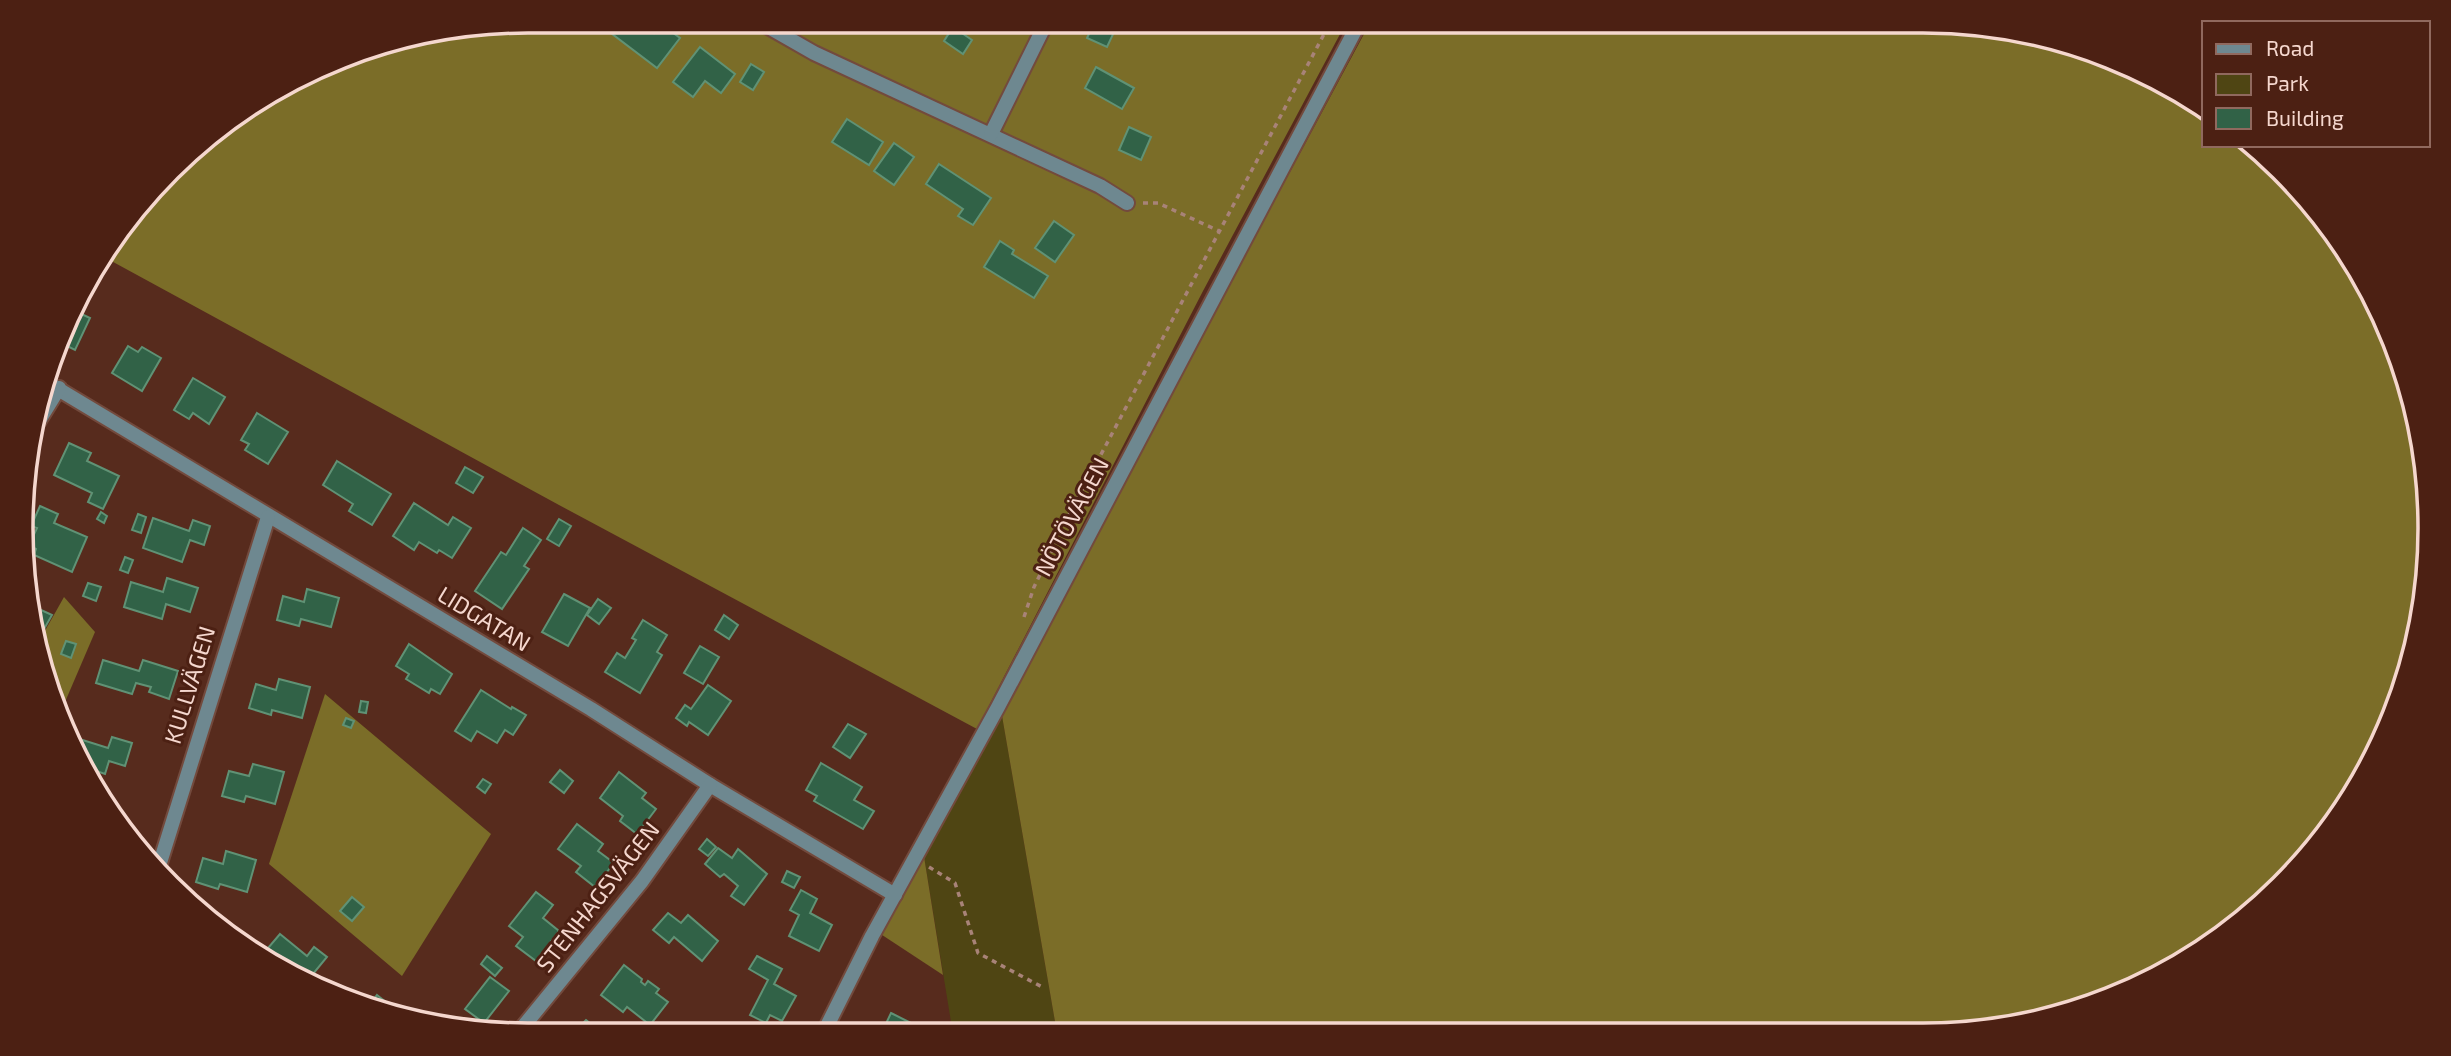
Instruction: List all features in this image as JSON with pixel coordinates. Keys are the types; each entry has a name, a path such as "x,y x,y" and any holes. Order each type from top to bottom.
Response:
{"street":[{"path":"779,33 814,53 1100,186 1126,203"},
{"path":"991,134 1042,33"},
{"name":"NÖTÖVÄGEN","path":"829,1023 1354,33"},
{"name":"LIDGATAN","path":"55,385 895,895"},
{"name":"KULLVÄGEN","path":"161,859 268,517"},
{"name":"STENHAGSVÄGEN","path":"526,1023 642,881 710,785"}],"path":[{"path":"1023,621 1034,587 1071,511 1325,33"},
{"path":"1126,203 1158,202 1219,231"},
{"path":"915,859 955,883 978,953 1044,988"}],"green space":[{"path":"1001,710 1055,1023 951,1023 922,844"}],"shaded area":[{"path":"528,33 1341,33 1203,291 977,729 112,261 135,227 178,178 227,135 253,117 309,84 339,71 400,50 463,37"},
{"path":"1365,33 1955,34 1988,37 2051,50 2112,71 2142,84 2202,120 2202,147 2238,147 2273,178 2316,227 2367,309 2380,339 2401,400 2414,463 2417,560 2414,593 2401,656 2367,747 2316,829 2273,878 2249,900 2224,921 2170,956 2142,972 2082,996 2051,1006 1988,1019 1923,1023 1055,1023 1001,710"},
{"path":"64,597 95,632 65,701 50,656 45,632"},
{"path":"325,694 491,834 402,976 269,864"},
{"path":"922,844 943,975 873,929"}],"building":[{"path":"611,33 673,33 680,38 657,68"},
{"path":"949,33 962,33 972,40 963,54 944,41"},
{"path":"1089,33 1114,33 1107,47 1087,38"},
{"path":"700,47 735,74 721,93 705,81 693,97 673,82"},
{"path":"751,64 764,72 753,90 740,82"},
{"path":"1096,67 1134,88 1122,109 1085,88"},
{"path":"847,119 883,142 869,165 832,142"},
{"path":"1129,127 1151,137 1141,160 1119,150"},
{"path":"894,143 914,157 894,185 874,171"},
{"path":"939,164 991,198 973,225 958,216 963,209 926,184"},
{"path":"1054,221 1074,235 1055,262 1035,248"},
{"path":"1000,241 1014,250 1012,254 1048,276 1034,298 984,267"},
{"path":"82,314 90,318 75,350 68,347"},
{"path":"128,346 138,352 142,347 161,358 142,391 112,373"},
{"path":"193,378 225,397 209,424 193,413 189,419 174,410"},
{"path":"257,413 288,432 268,464 245,450 249,444 241,440"},
{"path":"69,443 91,453 87,461 119,476 103,509 88,502 92,493 54,475"},
{"path":"337,461 391,494 372,525 349,511 353,504 323,485"},
{"path":"465,467 483,477 473,493 456,483"},
{"path":"414,503 448,525 453,517 471,528 452,558 419,542 414,550 393,536"},
{"path":"40,506 58,514 54,523 87,537 72,572 34,555 36,549 33,536 37,528 33,527"},
{"path":"101,512 107,516 104,523 97,519"},
{"path":"138,514 146,517 141,533 132,530"},
{"path":"153,518 189,531 193,520 210,526 204,545 190,540 182,562 143,548"},
{"path":"559,519 571,526 559,546 547,539"},
{"path":"523,528 541,540 524,566 529,569 502,609 475,591 501,552 506,555"},
{"path":"125,557 133,560 128,573 120,570"},
{"path":"167,578 198,588 190,612 166,604 162,619 124,607 131,582 163,592"},
{"path":"88,583 101,587 96,601 83,596"},
{"path":"307,589 339,598 331,627 301,619 299,626 277,620 283,596 304,602"},
{"path":"564,594 590,608 568,646 542,632"},
{"path":"598,599 611,608 599,624 587,615"},
{"path":"40,610 52,615 44,629"},
{"path":"724,615 738,625 729,639 715,630"},
{"path":"643,620 667,635 657,652 662,655 640,693 605,672 617,653 625,658 636,640 632,638"},
{"path":"66,641 76,644 71,658 61,654"},
{"path":"409,644 452,674 440,694 431,689 429,693 406,679 409,674 396,666"},
{"path":"700,646 719,657 703,684 684,673"},
{"path":"103,660 139,671 143,660 178,671 169,699 149,692 151,687 136,683 132,694 96,683"},
{"path":"279,679 310,687 302,718 272,710 271,715 249,708 256,684 276,690"},
{"path":"708,685 731,701 708,735 689,722 687,726 676,718 685,705 691,709"},
{"path":"481,690 526,715 513,735 505,730 497,743 477,731 471,741 455,731"},
{"path":"361,701 368,702 366,713 359,712"},
{"path":"346,718 354,721 351,728 343,725"},
{"path":"848,724 866,734 850,758 833,747"},
{"path":"112,737 132,743 125,766 109,761 105,774 98,772 81,739 108,748"},
{"path":"821,763 862,787 854,800 874,811 863,829 814,801 817,796 806,790"},
{"path":"253,764 284,772 275,804 246,796 244,802 222,796 229,771 249,776"},
{"path":"560,770 573,781 564,793 550,782"},
{"path":"619,772 646,793 642,798 656,809 637,834 620,821 623,816 600,798"},
{"path":"483,779 491,784 485,793 477,787"},
{"path":"577,824 603,844 598,851 614,863 595,887 576,872 581,866 558,849"},
{"path":"645,839 650,843 644,850 639,846"},
{"path":"707,839 716,847 708,856 699,849"},
{"path":"718,848 732,858 738,849 767,874 744,905 731,896 738,886 724,874 720,877 705,864"},
{"path":"226,851 256,860 247,892 220,884 218,889 196,882 203,858 223,864"},
{"path":"787,871 800,877 794,888 782,882"},
{"path":"801,890 817,899 810,913 832,925 819,951 789,936 799,915 790,910"},
{"path":"536,892 553,905 543,918 559,931 536,961 516,946 523,937 509,926"},
{"path":"352,897 364,907 352,921 340,911"},
{"path":"668,913 681,923 688,915 718,941 702,961 674,937 669,943 653,930"},
{"path":"280,934 307,956 314,947 327,957 313,974 268,948"},
{"path":"487,956 502,968 495,976 481,964"},
{"path":"757,956 782,969 774,984 796,996 782,1021 770,1015 766,1023 750,1015 768,980 749,969"},
{"path":"624,965 642,979 641,982 645,985 648,981 659,989 656,993 668,1002 652,1023 647,1023 627,1007 623,1012 601,995"},
{"path":"490,977 509,991 486,1021 465,1009"},
{"path":"891,1013 911,1023 886,1023"}]}
